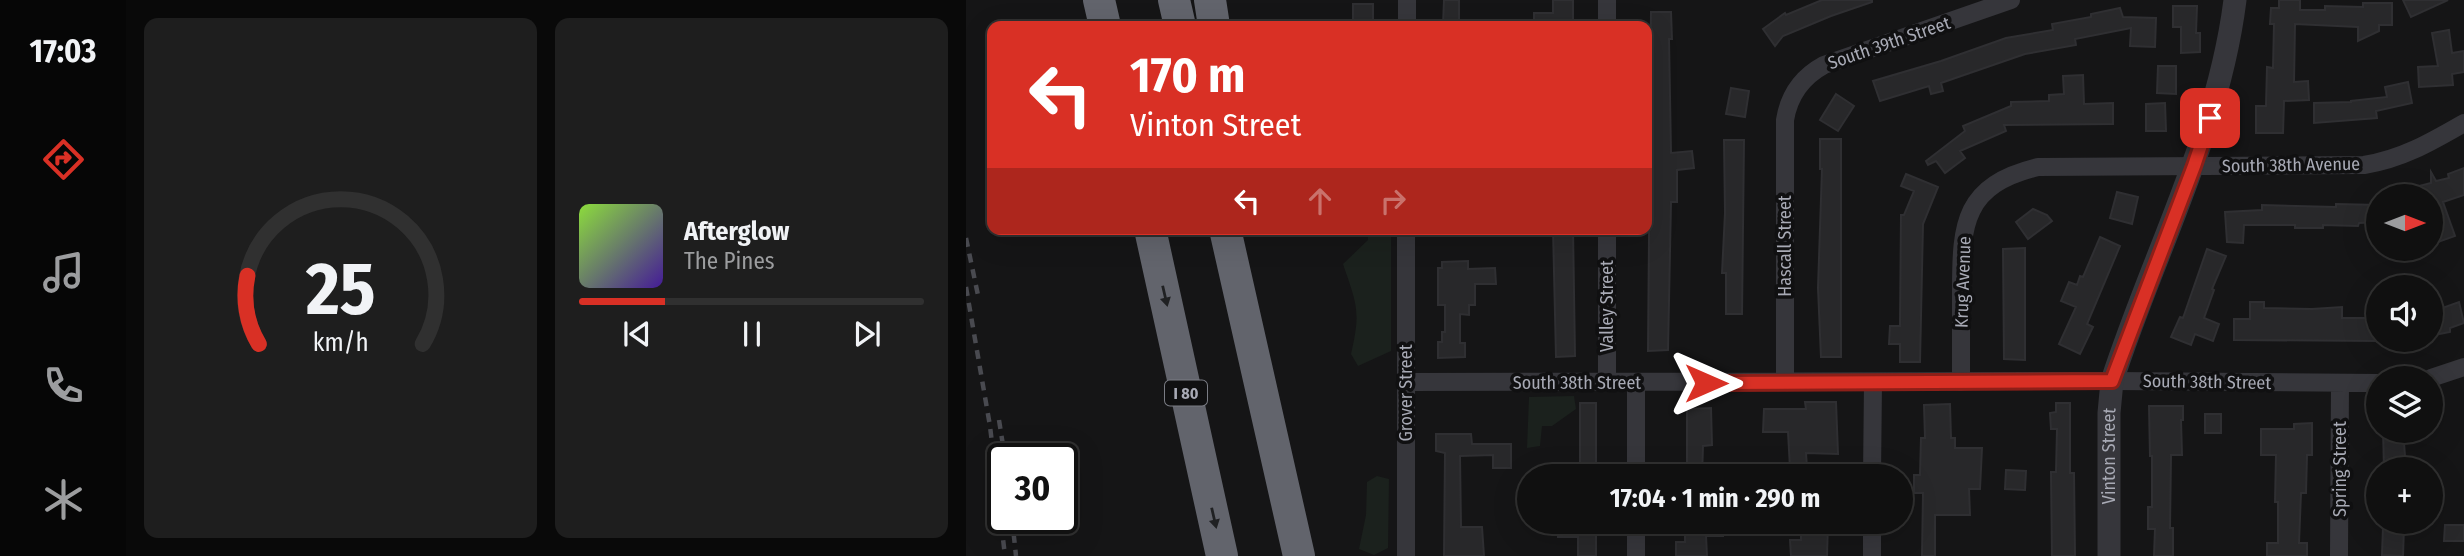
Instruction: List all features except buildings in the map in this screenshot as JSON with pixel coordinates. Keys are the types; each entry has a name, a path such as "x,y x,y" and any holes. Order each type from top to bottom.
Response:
{"highway":[{"path":"1099,0 1104,21"},
{"path":"1174,0 1179,21"},
{"path":"1210,0 1213,21"},
{"name":"I 80","path":"1151,235 1222,556"},
{"path":"1227,235 1298,556"},
{"path":"1249,235 1290,519"}],"street":[{"path":"1407,0 1407,21"},
{"path":"1607,0 1607,21"},
{"name":"South 39th Street","path":"1787,110 1794,91 1824,65 2011,0"},
{"name":"Vinton Street","path":"2109,556 2109,413 2112,381 2194,166 2223,71 2235,0"},
{"name":"Hascall Street","path":"1786,382 1787,110"},
{"name":"South 38th Avenue","path":"1989,189 2017,172 2038,167 2347,166 2377,163 2418,149 2464,123"},
{"name":"Krug Avenue","path":"1961,382 1962,238 1972,210 1989,189"},
{"name":"Grover Street","path":"1406,235 1406,556"},
{"name":"Valley Street","path":"1607,235 1607,382"},
{"path":"2443,374 2464,367"},
{"name":"South 38th Street","path":"1406,382 2366,383"},
{"path":"1636,383 1636,464"},
{"path":"1872,464 1873,383"},
{"name":"Spring Street","path":"2339,556 2340,383"},
{"path":"1636,534 1636,556"},
{"path":"1872,534 1872,556"}],"shaded area":[{"path":"1368,235 1391,235 1391,351 1358,366 1351,354 1356,328 1356,308 1343,264 1368,240"},
{"path":"1574,396 1576,409 1552,426 1542,426 1540,446 1527,448 1529,397"},
{"path":"1377,476 1389,479 1388,548 1374,555 1359,549 1366,515 1367,482"}],"railway":[{"path":"966,238 979,300"},
{"path":"966,287 990,426 1005,556"},
{"path":"999,420 1003,443"},
{"path":"1014,534 1016,556"}],"route":[{"path":"1706,383 2112,381 2210,118"}]}
